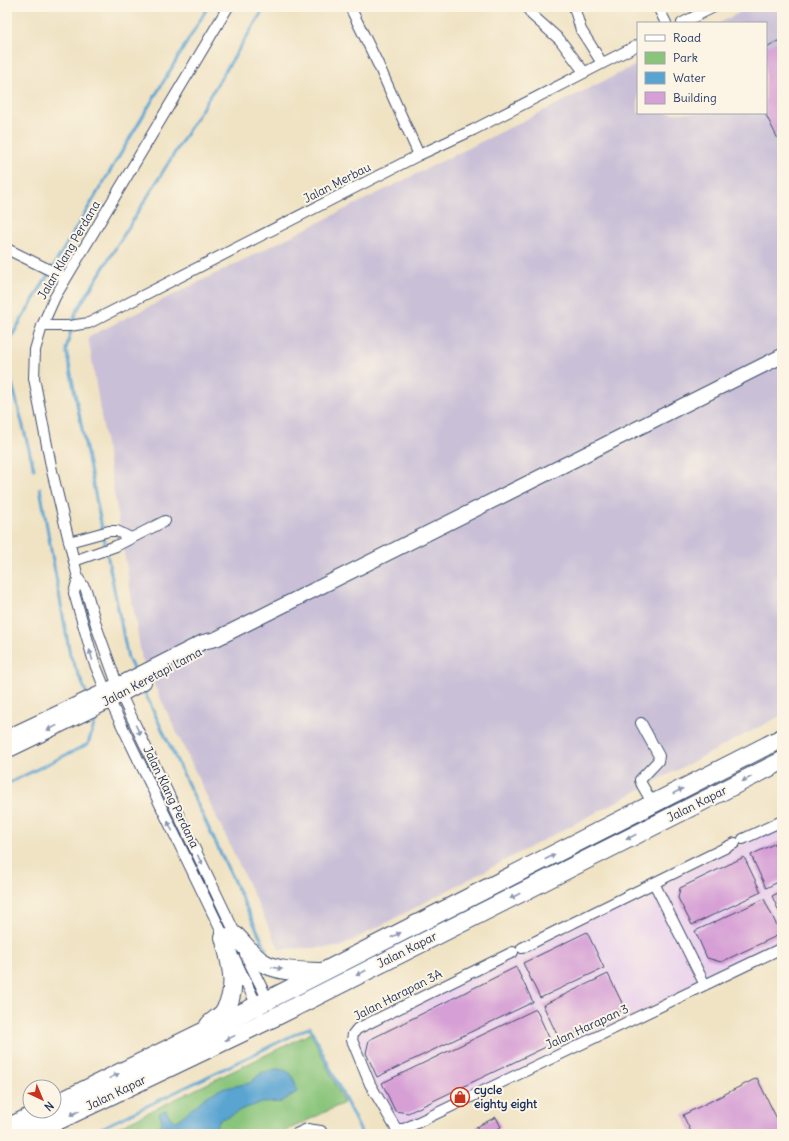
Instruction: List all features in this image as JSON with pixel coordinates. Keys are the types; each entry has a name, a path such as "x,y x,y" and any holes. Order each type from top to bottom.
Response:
{"highway":[{"name":"Jalan Kapar","path":"62,1101 198,1035 267,1011 324,972 782,738"},
{"name":"Jalan Kapar","path":"30,1134 267,1011 782,761"},
{"path":"230,936 261,962 270,966 286,969 324,972"},
{"path":"198,1035 223,1013 230,999 233,986 230,963 230,936"},
{"path":"7,1128 26,1119"}],"street":[{"name":"Jalan Klang Perdana","path":"114,693 86,590 78,578 52,471 34,378 35,350 42,326 55,297 228,7"},
{"path":"350,7 378,64 419,155"},
{"path":"527,7 532,15 560,40 584,72"},
{"path":"574,7 581,30 602,63"},
{"path":"658,7 666,22"},
{"path":"684,22 714,7"},
{"name":"Jalan Merbau","path":"42,326 69,326 89,322 419,155 473,130 637,46"},
{"path":"7,249 66,278"},
{"name":"Jalan Keretapi Lama","path":"7,737 84,707 114,693 150,674 202,642 216,639 782,356"},
{"path":"74,561 111,547 165,521"},
{"path":"69,542 108,531 117,531 131,538"},
{"name":"Jalan Klang Perdana","path":"78,578 74,593 94,662 114,693 267,1011"},
{"name":"Jalan Keretapi Lama","path":"7,748 11,748 84,707"},
{"path":"642,723 659,756 658,760 640,780 652,804"},
{"name":"Jalan Harapan 3A","path":"404,1129 395,1127 370,1084 352,1040 357,1029 782,821"},
{"path":"654,883 705,985"},
{"name":"Jalan Harapan 3","path":"404,1129 782,948"},
{"path":"296,1134 306,1128 320,1131 322,1134"}],"shaded area":[{"path":"751,7 782,7 782,715 340,947 279,949 142,659 88,337 637,64 637,114 767,114 767,22 721,22"},
{"path":"782,825 782,944 402,1126 397,1124 371,1078 357,1040 359,1033"}],"green space":[{"path":"311,1033 344,1103 279,1134 104,1134"}],"water":[{"path":"276,1069 286,1071 292,1075 297,1092 281,1102 262,1103 242,1109 229,1117 220,1119 212,1134 137,1134 149,1132 156,1133 162,1121 159,1113 166,1110 172,1120 177,1121 207,1096 221,1089 250,1083 261,1073"}],"building":[{"path":"782,39 782,147 766,114 767,114 767,46"},
{"path":"782,840 782,880 766,888 751,855"},
{"path":"744,857 761,892 692,925 678,898 680,888"},
{"path":"782,891 782,918 772,896"},
{"path":"764,899 781,934 721,962 707,958 695,931"},
{"path":"587,932 604,968 540,998 523,963"},
{"path":"516,967 533,1002 377,1077 366,1053 369,1040"},
{"path":"608,974 625,1009 560,1041 543,1005"},
{"path":"536,1009 552,1044 408,1113 395,1111 382,1083"},
{"path":"757,1078 782,1129 782,1134 692,1134 683,1115"},
{"path":"496,1117 501,1127 487,1134 480,1134 476,1127"}],"waterway":[{"path":"7,344 208,7"},
{"path":"135,673 128,658 66,349 76,312 265,7"},
{"path":"7,364 34,469"},
{"path":"40,488 70,655 87,694"},
{"path":"142,687 266,949"},
{"path":"7,784 88,744 97,716 95,712"},
{"path":"89,1134 310,1027 362,1134"}],"place":[{"name":"cycle eighty eight","path":"460,1097"}]}
